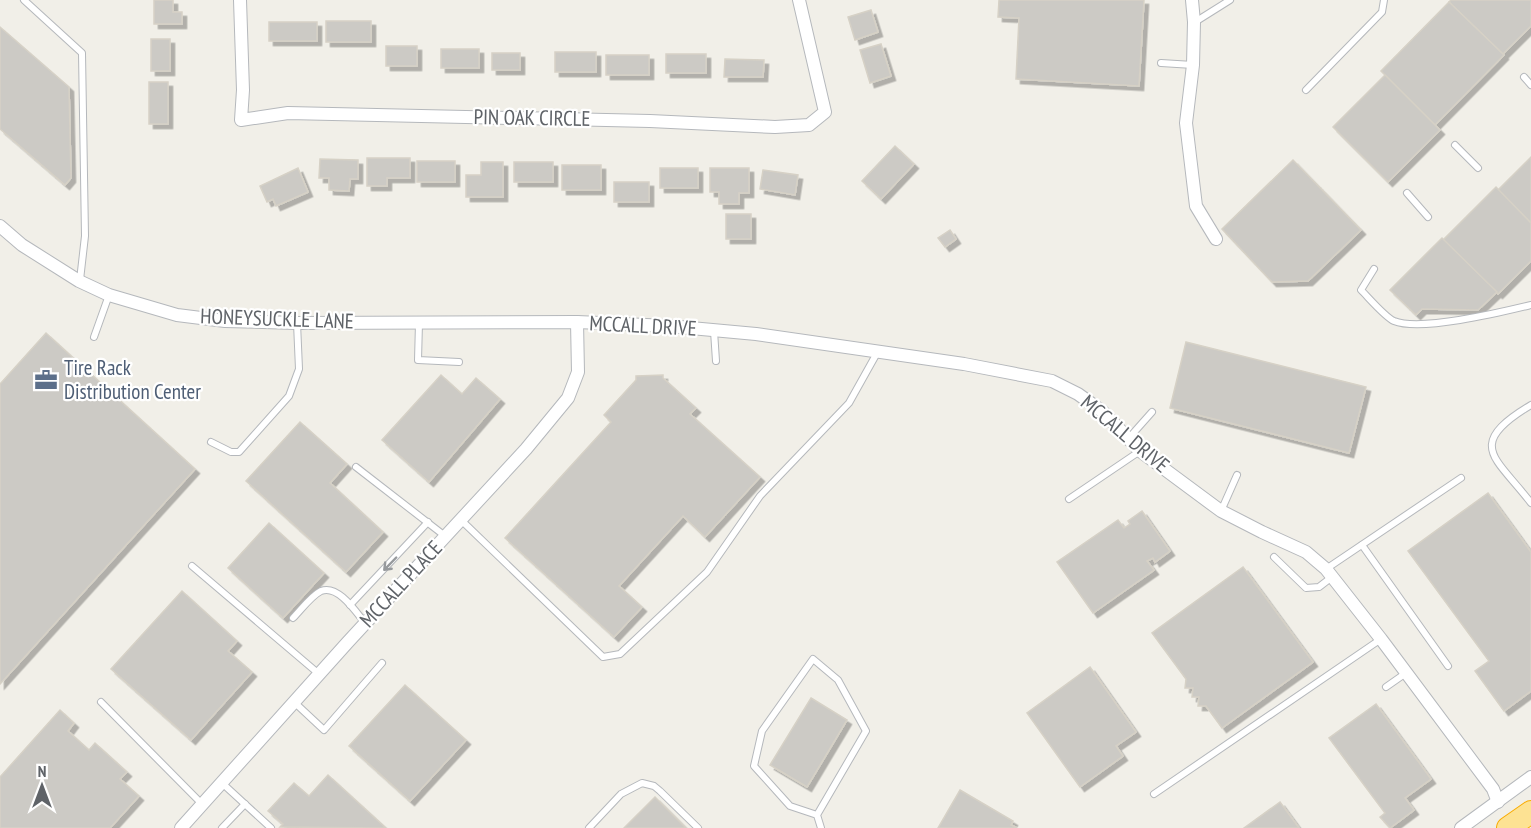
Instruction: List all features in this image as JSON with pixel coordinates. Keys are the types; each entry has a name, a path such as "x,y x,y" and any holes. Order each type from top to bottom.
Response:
{"highway":[{"path":"1508,828 1531,812"}],"street":[{"name":"PIN OAK CIRCLE","path":"240,0 243,90 240,120 288,113 650,121 775,128 809,125 825,112 799,0"},
{"path":"1192,0 1193,65 1186,123 1196,206 1216,239"},
{"name":"HONEYSUCKLE LANE","path":"0,226 22,245 80,281 109,295 177,315 225,321 297,323 578,322"},
{"name":"MCCALL DRIVE","path":"578,322 756,334 964,364 1052,381 1078,394 1103,412 1140,451 1221,511 1306,552 1329,573 1493,789 1498,802"},
{"name":"MCCALL PLACE","path":"181,828 365,623 526,449 568,398 578,372 578,322"},
{"path":"1461,828 1531,777"}],"lane":[{"path":"24,0 82,53 85,225 80,281"},
{"path":"1194,22 1230,0"},
{"path":"1305,90 1382,12 1384,0"},
{"path":"1161,63 1193,65"},
{"path":"1524,77 1531,84"},
{"path":"1455,145 1478,168"},
{"path":"1407,193 1428,217"},
{"path":"1374,269 1361,290 1392,321 1408,324 1455,321 1531,305"},
{"path":"94,338 109,295"},
{"path":"419,322 418,360 459,362"},
{"path":"211,442 231,452 239,452 289,396 299,369 297,323"},
{"path":"714,330 716,361"},
{"path":"461,520 603,657 620,654 707,572 760,496 849,403 877,353"},
{"path":"1531,405 1502,427 1492,438 1491,446 1497,462 1531,503"},
{"path":"1128,438 1152,412"},
{"path":"1069,500 1140,451"},
{"path":"356,467 446,536"},
{"path":"1221,511 1237,475"},
{"path":"1274,557 1306,588 1319,587 1329,573 1362,545 1461,478"},
{"path":"350,605 428,522"},
{"path":"1362,545 1448,666"},
{"path":"192,566 319,674"},
{"path":"293,618 322,591 336,592 365,623"},
{"path":"1154,794 1381,639"},
{"path":"817,815 790,806 753,766 762,731 813,659 838,680 866,731 817,815 821,828"},
{"path":"294,702 324,730 382,663"},
{"path":"1386,687 1406,674"},
{"path":"101,702 202,804"},
{"path":"221,783 271,828"},
{"path":"589,828 621,794 642,783 660,790 698,828"},
{"path":"222,828 245,804"}],"building":[{"path":"154,0 173,0 173,12 182,12 182,24 154,24"},
{"path":"999,0 1144,0 1139,86 1016,79 1019,18 998,17"},
{"path":"1451,0 1531,0 1531,26 1503,54 1449,2"},
{"path":"1449,2 1504,55 1435,125 1381,71"},
{"path":"871,10 878,32 855,40 848,17"},
{"path":"326,21 371,21 371,42 326,42"},
{"path":"269,22 317,22 317,41 269,41"},
{"path":"0,27 69,87 71,178 65,185 0,129"},
{"path":"151,39 170,39 170,71 151,71"},
{"path":"881,44 891,76 870,83 860,50"},
{"path":"386,46 417,46 417,66 386,66"},
{"path":"441,49 479,49 479,68 441,68"},
{"path":"555,52 596,52 596,72 555,72"},
{"path":"492,53 520,53 520,70 492,70"},
{"path":"666,54 706,54 706,73 666,73"},
{"path":"606,55 649,55 649,75 606,75"},
{"path":"725,59 764,60 763,77 724,77"},
{"path":"1385,75 1440,130 1388,182 1333,127"},
{"path":"149,82 168,82 168,124 149,124"},
{"path":"895,146 914,164 881,199 862,181"},
{"path":"1531,157 1531,223 1498,190"},
{"path":"367,158 410,158 410,178 387,178 387,186 367,186"},
{"path":"320,159 358,160 358,179 350,179 349,191 329,190 329,178 319,178"},
{"path":"1293,160 1361,230 1308,281 1272,282 1222,229"},
{"path":"417,161 455,161 455,182 417,182"},
{"path":"481,162 503,162 503,197 466,197 466,175 481,175"},
{"path":"514,162 553,162 553,182 514,182"},
{"path":"562,165 601,165 601,190 562,190"},
{"path":"298,168 308,192 276,206 273,199 267,202 260,186"},
{"path":"660,168 698,168 698,188 660,188"},
{"path":"710,168 749,168 749,193 739,193 739,204 719,204 719,192 710,192"},
{"path":"763,170 798,175 795,195 760,189"},
{"path":"614,182 649,182 649,202 614,202"},
{"path":"1496,187 1531,223 1531,261 1498,294 1443,240"},
{"path":"726,214 751,214 751,239 726,239"},
{"path":"950,230 956,239 945,247 938,238"},
{"path":"1442,238 1497,292 1478,310 1422,309 1416,315 1390,290"},
{"path":"46,333 195,469 0,684 0,384"},
{"path":"1186,342 1366,387 1349,453 1170,408"},
{"path":"441,375 462,394 476,378 500,399 429,482 382,440"},
{"path":"663,375 663,378 696,408 690,414 760,477 705,537 683,516 619,586 642,607 614,637 505,538 611,422 604,415 636,380 636,376"},
{"path":"300,422 347,464 330,483 383,532 346,572 246,481"},
{"path":"1488,493 1531,552 1531,691 1504,711 1475,671 1489,661 1408,551"},
{"path":"1142,511 1170,551 1155,562 1153,558 1147,561 1154,570 1093,613 1057,562 1118,520 1124,528 1130,524 1128,521"},
{"path":"269,523 324,573 283,618 228,568"},
{"path":"1243,567 1313,662 1222,728 1206,706 1198,706 1199,697 1192,697 1193,688 1185,688 1186,679 1152,633"},
{"path":"182,591 237,641 228,651 252,672 191,740 111,669"},
{"path":"1090,667 1136,732 1116,746 1123,756 1080,787 1027,713"},
{"path":"405,685 466,740 410,801 349,746"},
{"path":"811,698 847,720 807,787 770,765"},
{"path":"1376,704 1431,779 1405,798 1414,810 1390,828 1380,817 1385,813 1329,738"},
{"path":"60,710 74,723 68,731 89,750 95,743 127,772 120,779 139,796 110,828 0,828 0,777"},
{"path":"328,775 386,828 280,827 283,824 268,811 294,783 309,796"},
{"path":"960,790 1013,821 1011,825 1017,828 938,828"},
{"path":"655,797 686,828 624,828"},
{"path":"1280,802 1299,828 1244,828"}],"place":[{"name":"Tire Rack Distribution Center","path":"46,380"}]}
